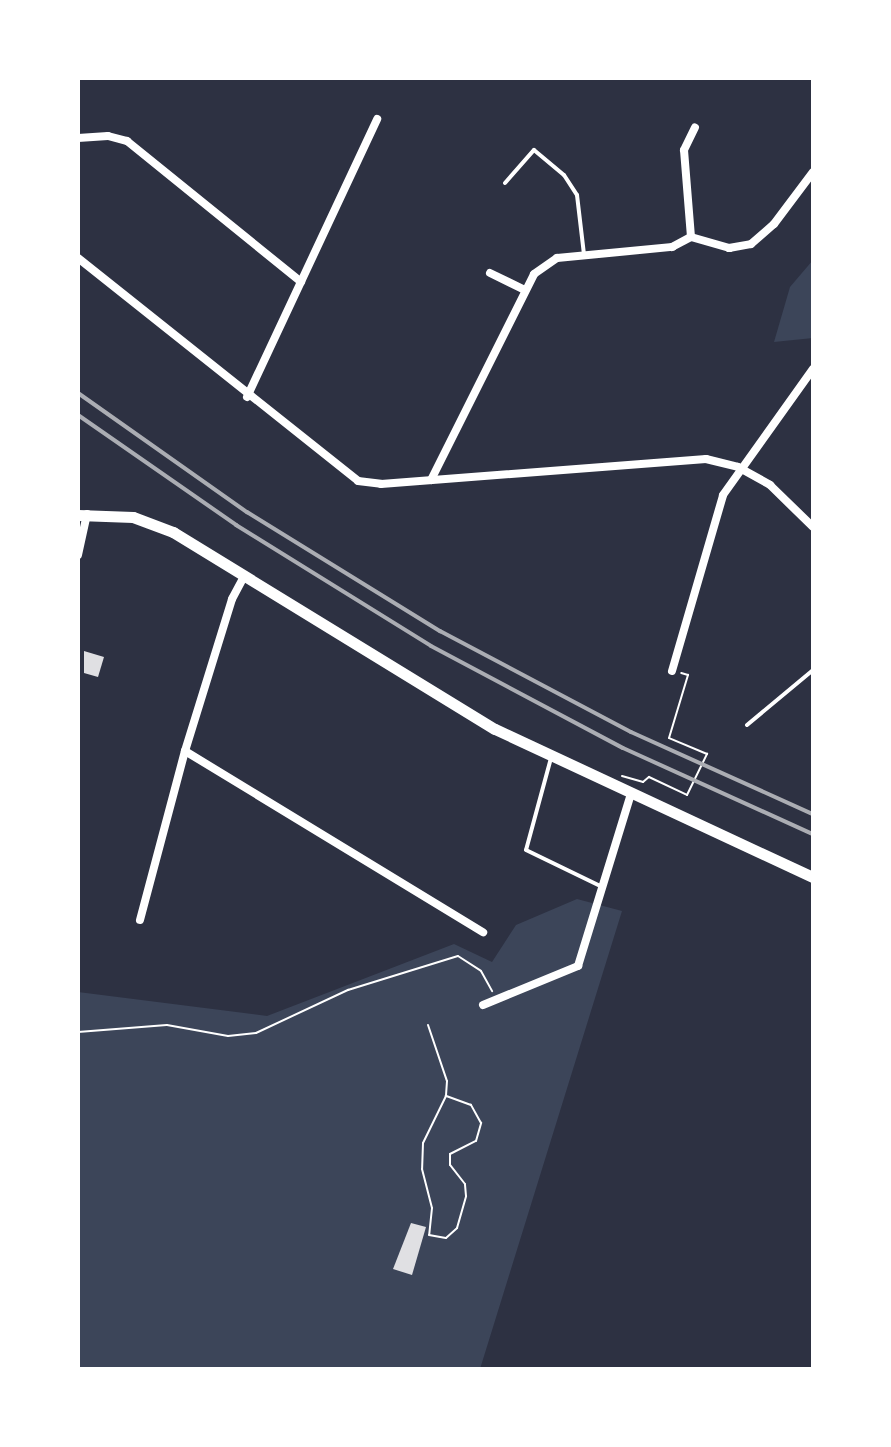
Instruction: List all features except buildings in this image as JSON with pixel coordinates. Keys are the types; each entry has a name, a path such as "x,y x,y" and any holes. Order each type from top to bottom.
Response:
{"main road":[{"path":"83,515 149,522 495,729 813,877"}],"street":[{"path":"247,397 377,119"},
{"path":"691,237 684,150 695,127"},
{"path":"78,138 127,141 301,282"},
{"path":"431,480 525,290 548,261 672,247 691,237 729,248 751,244 774,224 813,172"},
{"path":"78,258 247,397 358,481 431,480 686,458 738,467 782,495 813,527"},
{"path":"490,273 525,290"},
{"path":"672,671 723,495 738,467 813,369"},
{"path":"78,555 83,515"},
{"path":"140,920 185,751 232,599 243,578"},
{"path":"185,751 483,932"},
{"path":"483,1005 578,966 631,794"}],"lane":[{"path":"505,183 534,150 564,175 577,195 584,255"},
{"path":"747,725 813,670"},
{"path":"551,756 526,850 602,887"}],"path":[{"path":"657,780 687,795 707,754 669,738 688,675 672,671"},
{"path":"78,1032 167,1025 228,1036 256,1033 348,990 458,956 481,971 497,1000"},
{"path":"428,1025 446,1071 446,1096 421,1157 432,1208 429,1235 446,1238 457,1228 466,1196 462,1179 450,1165 450,1154 476,1141 481,1123 471,1105 446,1096"}],"shaded area":[{"path":"813,260 813,338 774,342 790,287"},
{"path":"577,899 622,911 480,1369 78,1369 78,992 267,1016 454,944 492,962 516,925"}],"railway":[{"path":"78,393 247,512 440,631 631,732 813,814"},
{"path":"78,415 236,525 431,646 623,748 813,834"}]}
